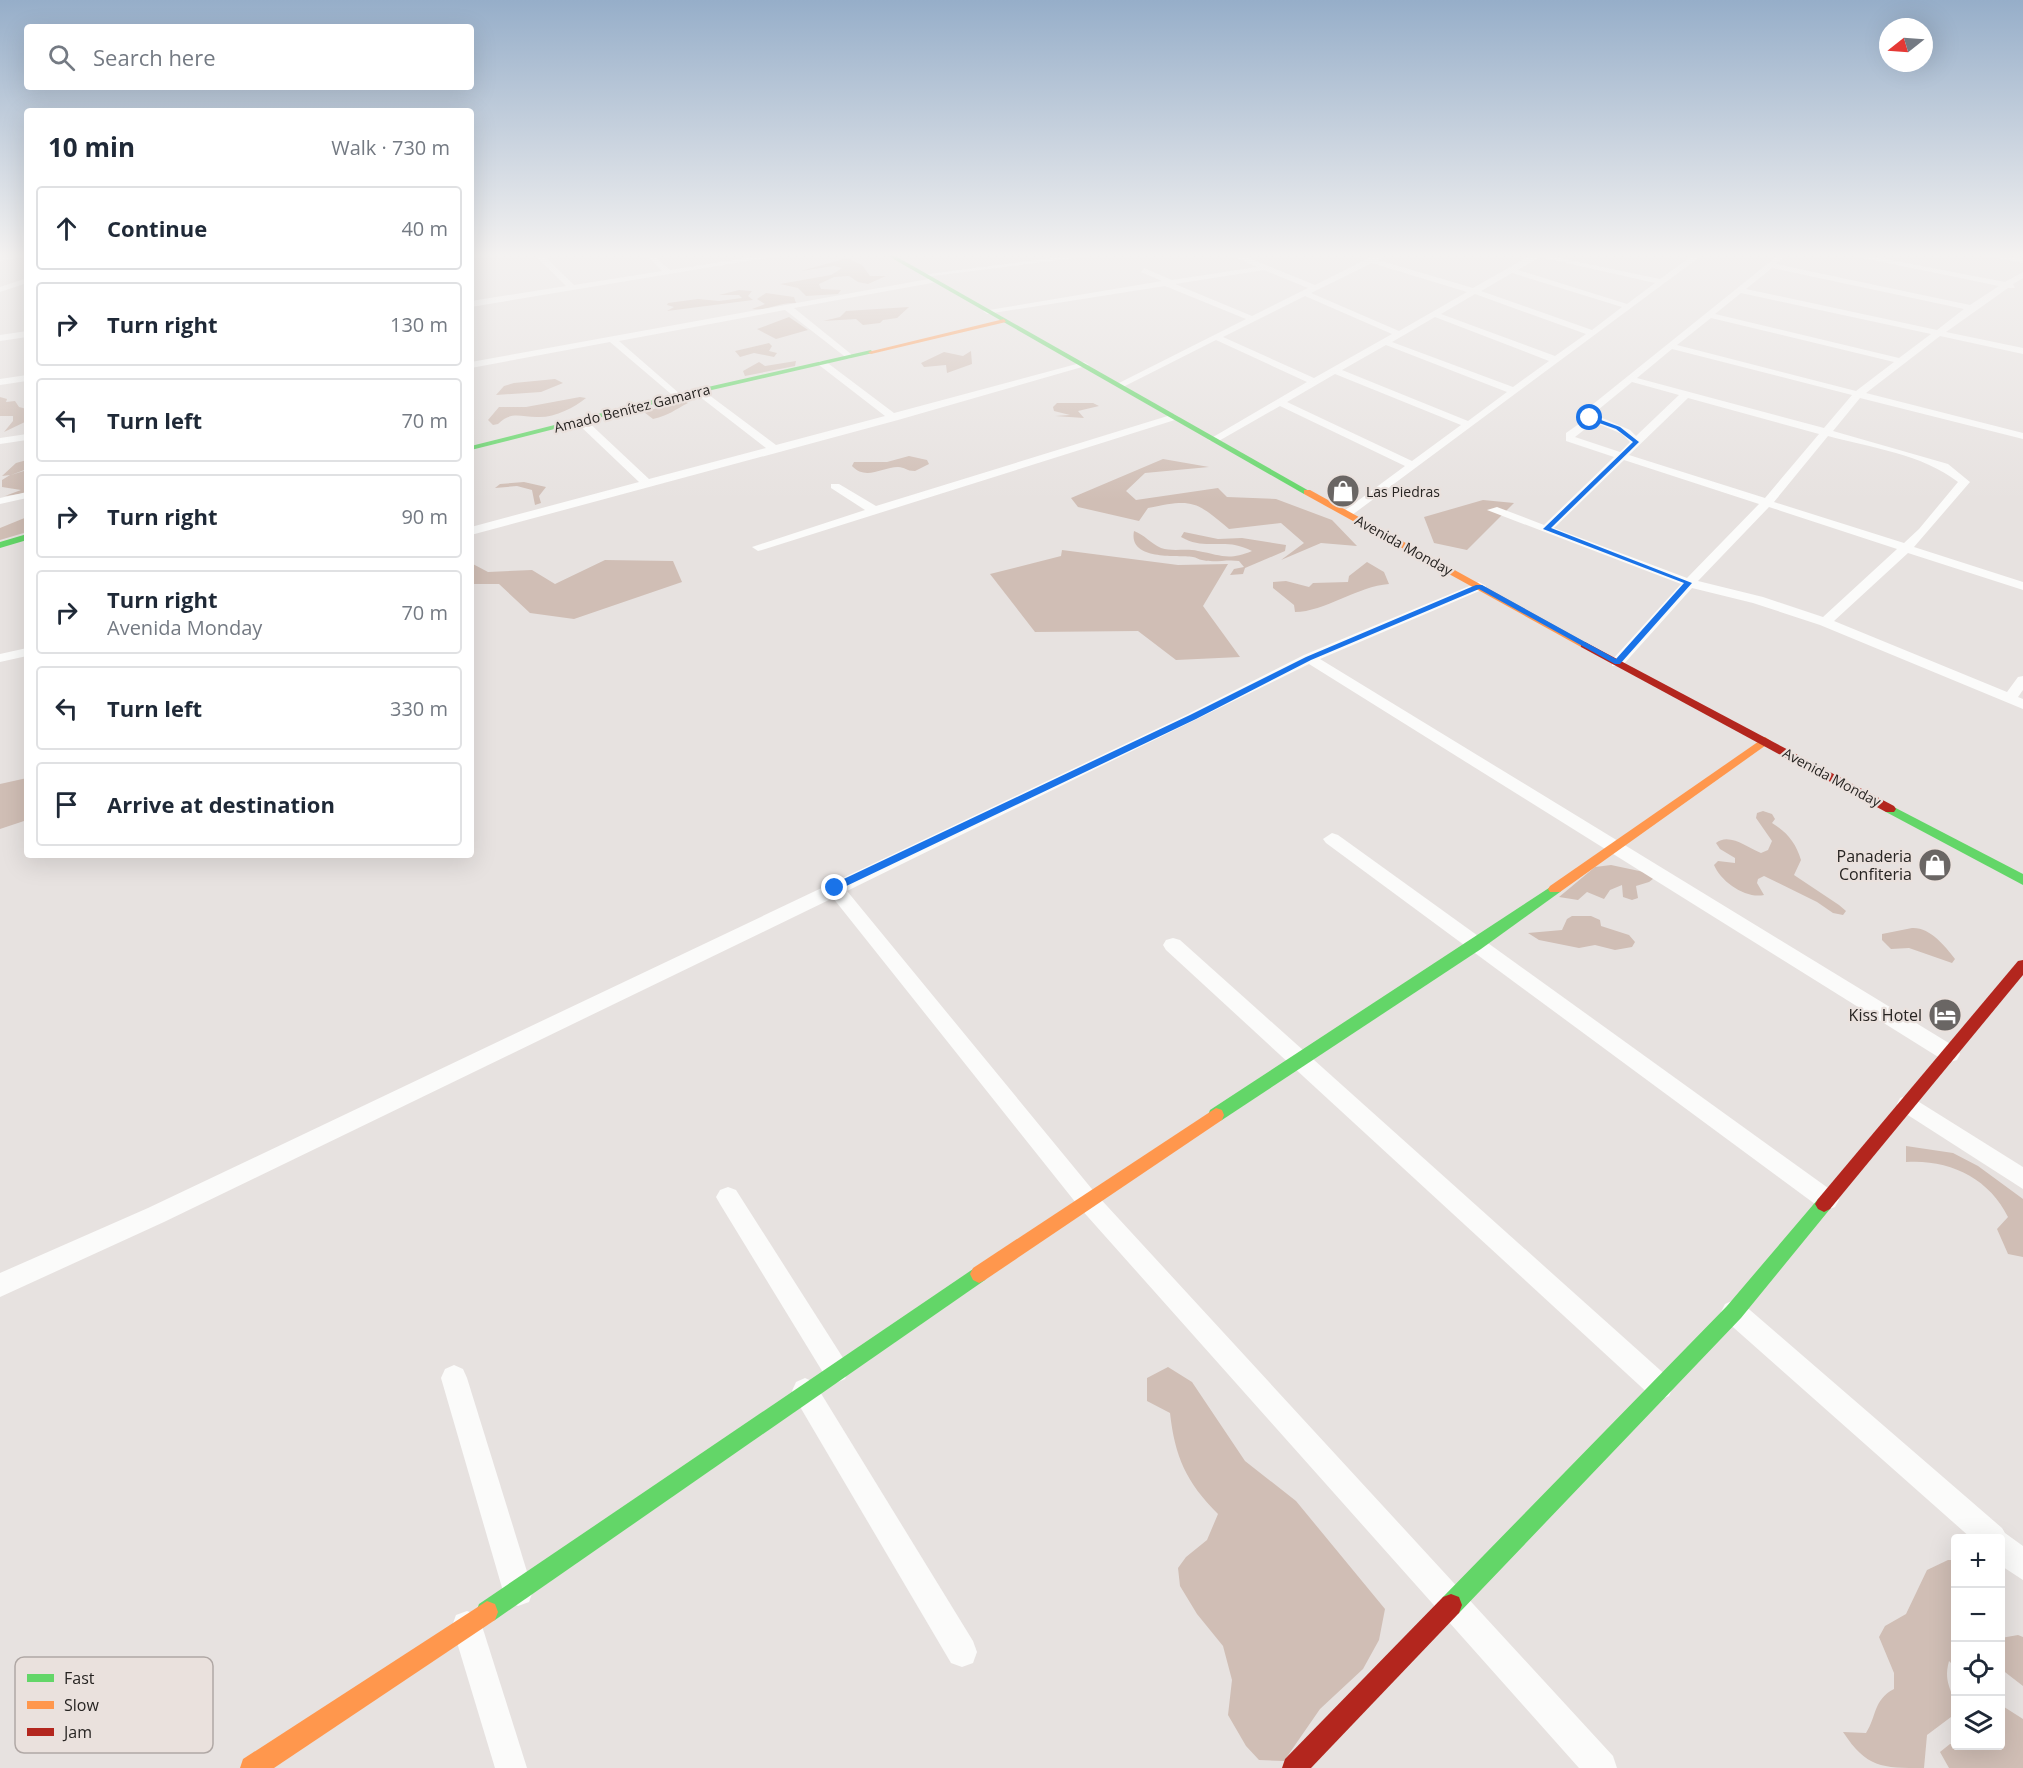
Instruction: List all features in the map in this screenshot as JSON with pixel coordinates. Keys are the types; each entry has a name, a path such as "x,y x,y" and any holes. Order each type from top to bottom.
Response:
{"main road":[{"name":"Amado Benítez Gamarra","path":"474,447 677,396 939,336"},
{"name":"Avenida Monday","path":"1030,336 1213,440 1617,663 2023,880"},
{"path":"0,545 24,538"},
{"path":"252,1768 467,1626 836,1370 1298,1059 1476,945 1765,741"},
{"path":"1294,1768 1734,1312 2023,965"}],"street":[{"path":"1,341 21,336"},
{"path":"474,364 637,336"},
{"path":"822,336 848,356"},
{"path":"1120,385 1219,336"},
{"path":"1213,440 1396,336"},
{"path":"1491,336 1556,360"},
{"path":"1348,514 1590,336"},
{"path":"1636,442 1618,428 1586,415 1684,336"},
{"path":"1794,336 1900,361"},
{"path":"1617,663 1689,583 1767,502 1858,394 1935,336"},
{"path":"1950,336 2023,351"},
{"path":"1216,337 1314,382"},
{"path":"613,340 677,396"},
{"path":"1385,342 1514,391"},
{"path":"1671,346 2023,436"},
{"path":"822,363 894,418"},
{"path":"474,530 1084,365"},
{"path":"1335,371 1469,425"},
{"path":"0,382 24,378"},
{"path":"1630,379 1928,460 1944,466 1964,482 1929,524 1825,622"},
{"path":"698,391 775,450"},
{"path":"1546,529 1686,394"},
{"path":"1280,402 1413,466"},
{"path":"758,547 1174,417"},
{"path":"1592,419 1570,435 1570,439 2023,586"},
{"path":"581,421 648,484"},
{"path":"0,441 24,437"},
{"path":"835,486 874,510"},
{"path":"0,501 24,496"},
{"path":"1493,510 1689,583 1758,600 1825,622 2016,702 2023,680"},
{"path":"0,1285 156,1215 1193,717 1309,658 1479,586"},
{"path":"0,658 24,653"},
{"path":"1309,658 1950,1054"},
{"path":"1332,839 1827,1200"},
{"path":"835,888 1088,1201 1602,1768"},
{"path":"1173,945 1660,1387"},
{"path":"1908,1104 2023,1179"},
{"path":"728,1197 836,1370"},
{"path":"1734,1312 1986,1534"},
{"path":"454,1378 518,1591"},
{"path":"806,1391 962,1652"},
{"path":"2005,1549 2023,1565"},
{"path":"467,1626 511,1768"}],"shaded area":[{"path":"769,336 788,336 776,339"},
{"path":"769,343 772,346 769,351 777,353 774,357 754,353 740,357 735,351"},
{"path":"971,351 972,364 947,373 946,365 924,367 921,363 944,352 963,356"},
{"path":"796,361 795,366 745,376 743,371 759,362 765,366"},
{"path":"555,379 563,383 541,392 496,395 504,386 514,383"},
{"path":"0,397 7,399 6,402 15,401 19,407 24,408 24,422 4,432 13,421 13,416 0,416"},
{"path":"580,397 586,398 570,409 550,416 512,416 493,425 488,420 499,407 526,407"},
{"path":"683,400 688,403 653,419 644,412"},
{"path":"1057,403 1093,403 1099,406 1078,411 1084,418 1055,416 1070,415 1054,411 1053,407"},
{"path":"909,456 927,460 929,464 915,471 898,467 868,473 852,466 854,462 887,462"},
{"path":"1163,459 1209,467 1145,473 1126,491 1136,500 1218,488 1227,497 1276,499 1332,520 1357,546 1321,543 1281,560 1304,543 1281,523 1229,529 1200,507 1184,503 1148,508 1139,521 1078,507 1071,498"},
{"path":"24,461 24,470 11,475 24,471 24,493 5,496 21,490 2,487 2,480 10,475 2,476 16,463"},
{"path":"524,482 546,487 539,496 541,503 535,505 532,490 517,486 495,488 500,484"},
{"path":"1483,500 1514,503 1467,550 1434,543 1424,517"},
{"path":"24,518 24,533 0,540 0,528"},
{"path":"1134,531 1161,548 1193,550 1225,556 1237,556 1252,551 1233,545 1199,543 1181,537 1184,532 1218,539 1242,538 1286,545 1285,551 1245,568 1243,574 1230,575 1234,569 1244,567 1239,561 1207,561 1194,557 1166,556 1146,552 1134,541"},
{"path":"1062,550 1178,565 1228,564 1203,606 1240,657 1176,660 1138,631 1035,632 990,574 1061,556"},
{"path":"605,560 673,561 682,582 574,619 530,613 499,584 474,584 474,565 488,572 532,570 555,584"},
{"path":"1367,562 1384,572 1389,584 1365,589 1318,608 1295,612 1294,605 1273,588 1273,582 1286,581 1309,587 1313,583 1348,582 1349,576"},
{"path":"24,779 24,821 0,829 0,784"},
{"path":"1763,811 1772,814 1775,819 1772,823 1794,843 1801,860 1794,875 1839,905 1846,911 1843,915 1833,913 1817,902 1764,876 1758,879 1757,883 1764,895 1757,896 1742,892 1728,883 1717,871 1714,865 1718,861 1735,863 1735,858 1720,849 1716,843 1721,840 1733,840 1761,853 1768,850 1772,841 1756,818 1757,813"},
{"path":"1611,865 1658,875 1649,882 1636,886 1638,898 1632,900 1623,897 1622,885 1610,890 1604,899 1587,892 1578,900 1559,897 1595,867"},
{"path":"1572,916 1591,916 1600,920 1601,926 1629,935 1635,942 1632,947 1615,950 1595,945 1579,948 1539,940 1528,933 1562,930 1567,919"},
{"path":"1912,928 1925,931 1937,938 1955,959 1952,963 1909,948 1891,949 1882,940 1882,934"},
{"path":"1906,1146 1953,1153 1978,1166 2023,1199 2023,1257 2008,1254 1997,1229 2008,1217 1990,1192 1979,1182 1952,1168 1922,1162 1906,1162"},
{"path":"1168,1367 1192,1382 1245,1461 1296,1501 1385,1609 1379,1640 1363,1669 1320,1709 1284,1761 1259,1760 1246,1746 1228,1715 1232,1680 1223,1646 1197,1614 1180,1586 1178,1568 1186,1557 1207,1540 1218,1514 1198,1491 1184,1468 1175,1443 1170,1413 1147,1401 1147,1378"},
{"path":"1951,1560 1951,1663 1949,1661 1947,1677 1951,1692 1951,1717 1927,1735 1924,1768 1876,1764 1860,1753 1843,1732 1866,1733 1882,1698 1894,1689 1894,1673 1879,1637 1885,1626 1906,1614 1927,1570"},
{"path":"2018,1635 2023,1637 2023,1686 2005,1672 2005,1637"},
{"path":"2005,1708 2023,1719 2023,1768 1949,1768 1940,1752 1950,1744 1951,1750 2005,1750"}],"traffic: fast":[{"path":"1031,336 1307,492"},
{"path":"474,447 677,396 871,352"},
{"path":"0,545 24,538"},
{"path":"1890,809 2023,880"},
{"path":"1216,1115 1476,945 1555,889"},
{"path":"1451,1605 1734,1312 1824,1204"},
{"path":"487,1612 979,1274"}],"traffic: slow":[{"path":"871,352 942,336"},
{"path":"1307,492 1585,645"},
{"path":"1555,889 1765,741"},
{"path":"979,1274 1216,1115"},
{"path":"252,1768 487,1612"}],"traffic: jam":[{"path":"1585,645 1890,809"},
{"path":"1824,1204 2023,965"},
{"path":"1294,1768 1451,1605"}],"place":[{"name":"Las Piedras","path":"1343,491"},
{"name":"Panaderia Confiteria","path":"1935,865"},
{"name":"Kiss Hotel","path":"1945,1015"}],"route":[{"path":"835,888 1193,717 1309,658 1421,613 1479,586 1617,663 1689,583 1546,529 1636,442 1626,432 1590,418"}]}
